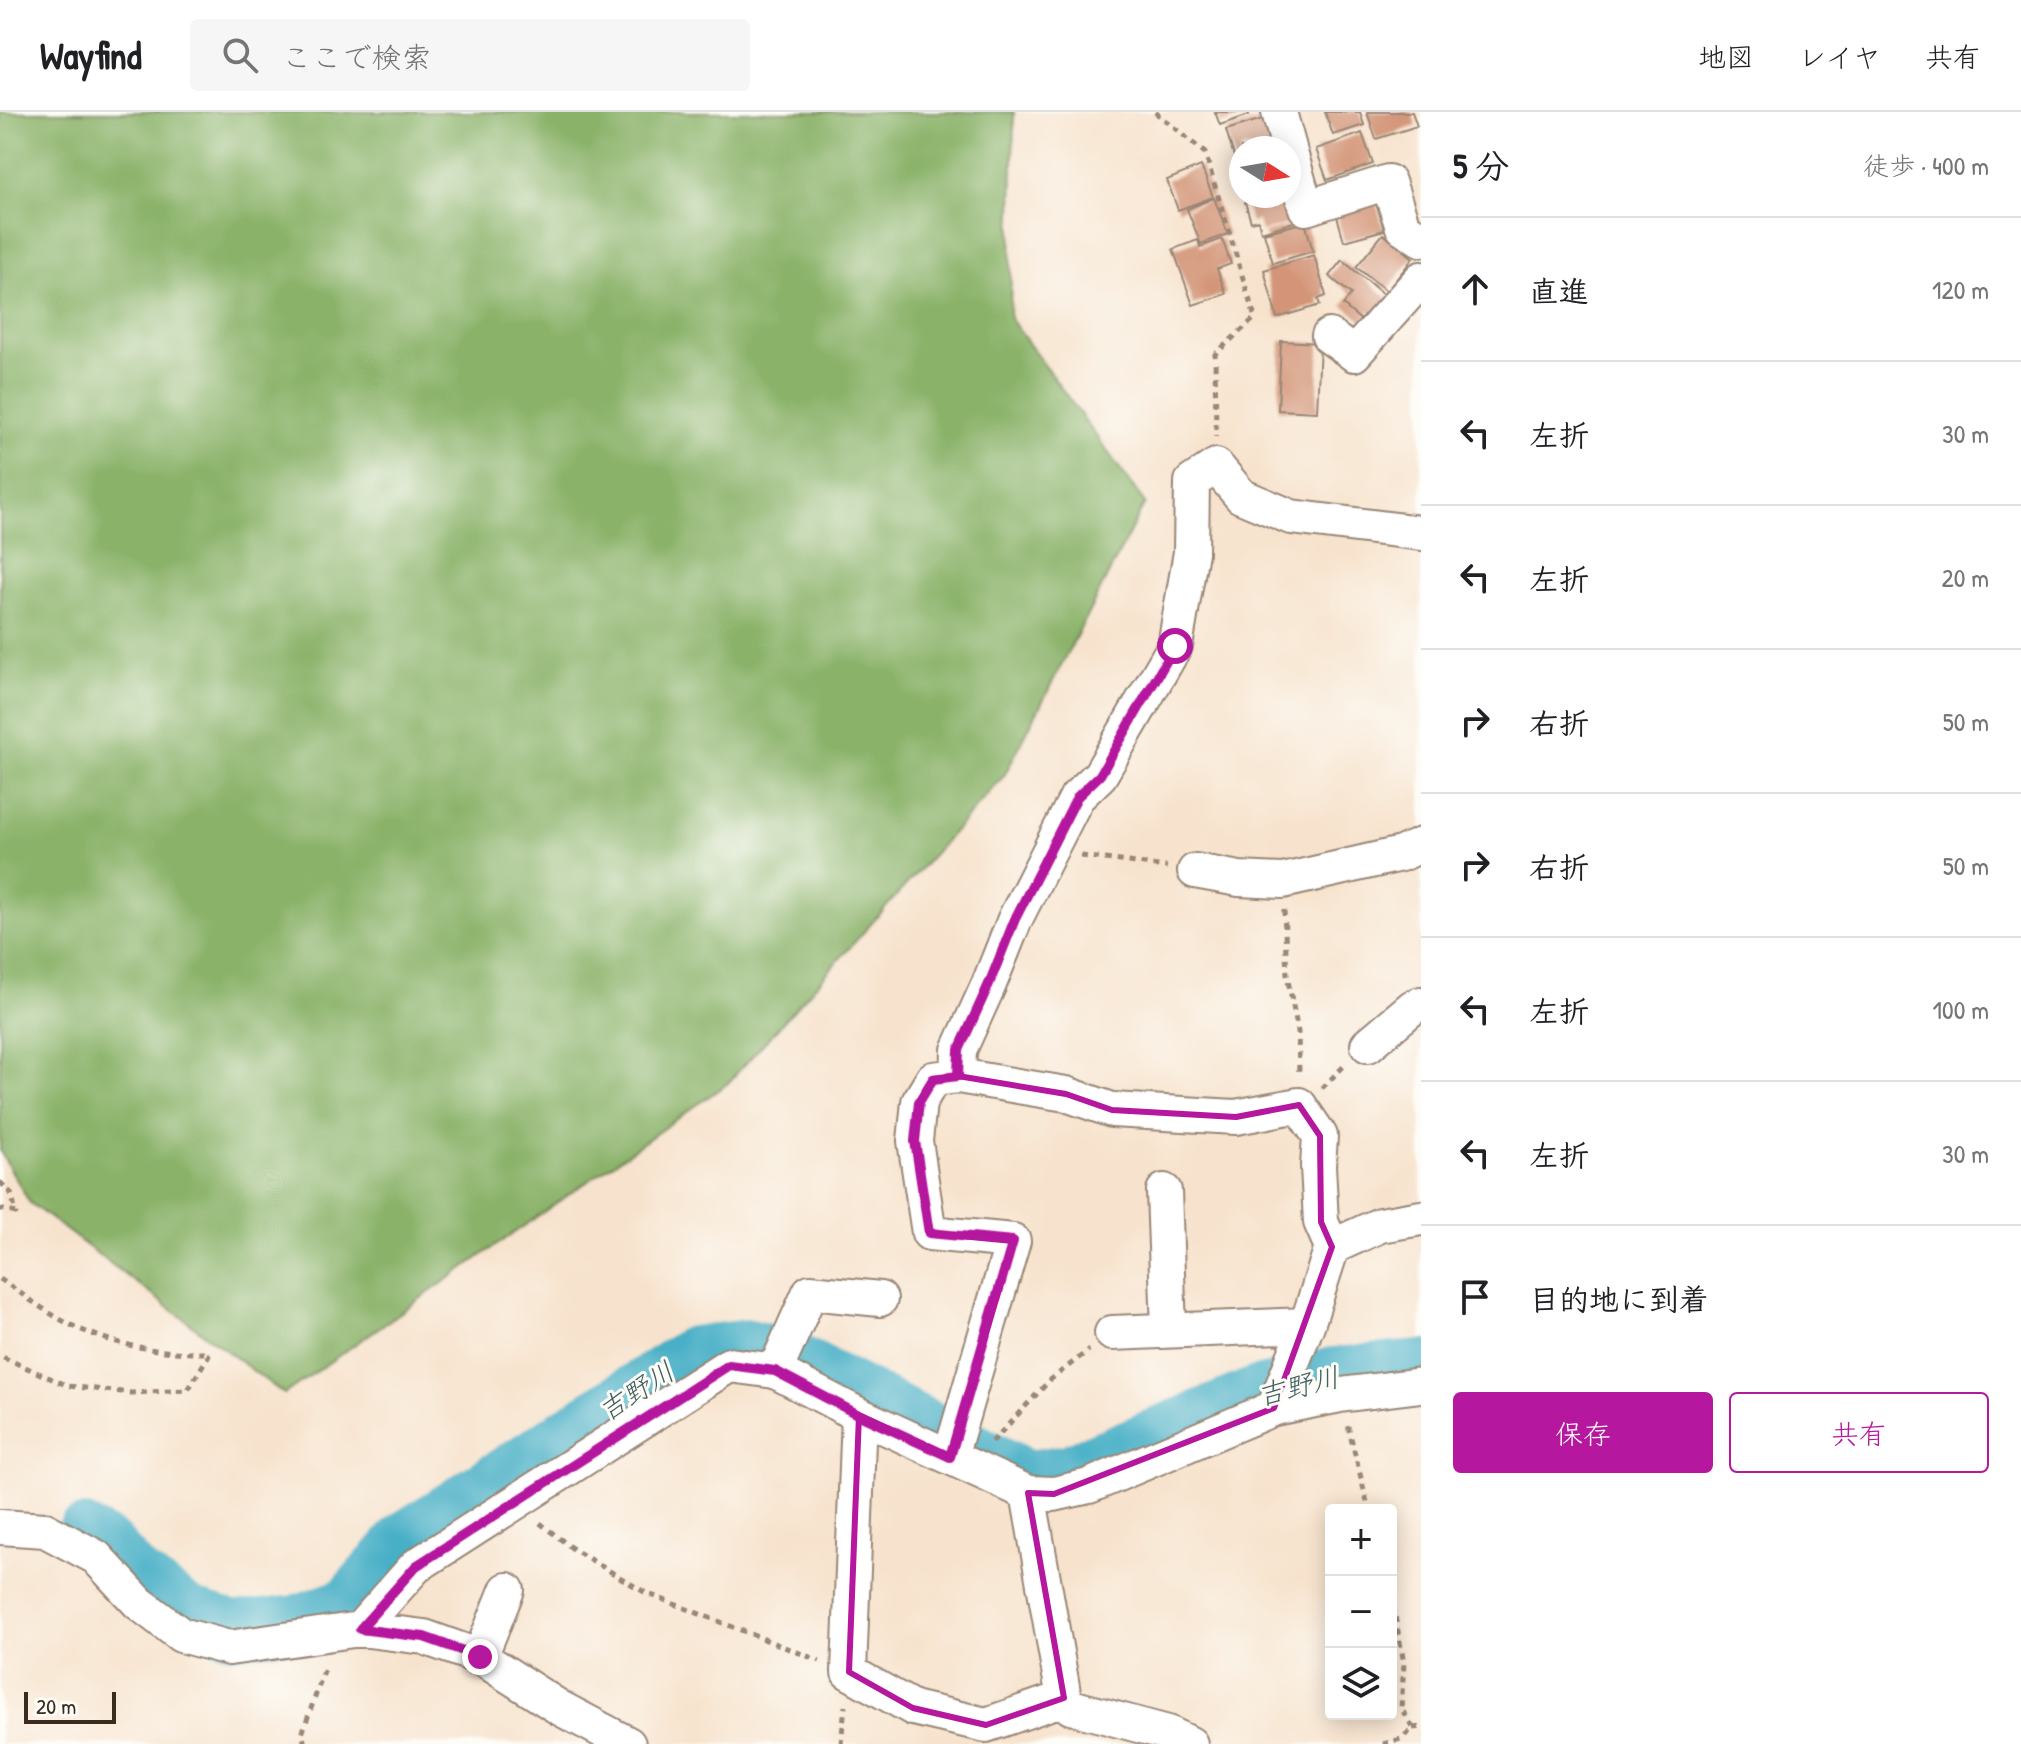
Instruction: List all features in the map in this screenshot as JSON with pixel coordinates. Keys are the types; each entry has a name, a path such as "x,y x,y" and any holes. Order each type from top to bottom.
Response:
{"street":[{"path":"1279,112 1286,136"},
{"path":"1301,190 1306,208 1388,182 1403,227 1421,239"},
{"path":"1329,336 1354,354 1421,279"},
{"path":"958,1076 959,1050 1015,919 1077,797 1100,775 1175,646 1191,552 1192,482 1216,466 1241,496 1291,517 1421,533"},
{"path":"1195,871 1239,879 1283,881 1401,854 1421,845"},
{"path":"1368,1045 1413,1007 1421,1004"},
{"path":"950,1457 1013,1241 929,1233 915,1141 919,1102 933,1079 958,1076 1066,1094 1112,1110 1236,1117 1304,1110 1320,1136 1321,1222 1332,1247 1307,1325 1279,1394"},
{"path":"1164,1191 1169,1330"},
{"path":"1332,1247 1380,1225 1421,1218"},
{"path":"775,1371 810,1292 880,1299"},
{"path":"1112,1333 1307,1325"},
{"path":"351,1631 416,1566 729,1365 775,1371 859,1415 1028,1493 1054,1494 1089,1486 1279,1394 1340,1395 1421,1385"},
{"path":"859,1415 849,1672 913,1708 986,1725 1064,1698"},
{"path":"1028,1493 1064,1698 1071,1707 1168,1733 1190,1744"},
{"path":"0,1527 45,1530 96,1557 139,1603 181,1635 229,1648 351,1631 424,1637 480,1657 560,1708 628,1744"},
{"path":"480,1657 507,1590"}],"path":[{"path":"1155,112 1205,153 1255,318 1215,354 1216,466"},
{"path":"1049,852 1195,871"},
{"path":"1283,881 1287,975 1298,1032 1304,1110"},
{"path":"1304,1110 1324,1083 1368,1045"},
{"path":"0,1182 11,1193 16,1213 0,1209"},
{"path":"0,1279 73,1326 100,1336 126,1345 178,1354 210,1353 188,1390 131,1393 68,1386 0,1356"},
{"path":"958,1423 989,1448 999,1432 1050,1380 1112,1333"},
{"path":"1340,1395 1367,1504"},
{"path":"514,1502 573,1549 646,1593 849,1672"},
{"path":"1397,1626 1404,1663 1401,1708 1413,1728"},
{"path":"305,1744 302,1734 315,1695 351,1631"},
{"path":"1383,1744 1401,1739 1413,1728 1421,1727"}],"highlighted area":[{"path":"958,1076 1066,1094 1112,1110 1236,1117 1299,1105 1320,1136 1321,1222 1332,1247 1274,1408 1054,1494 1028,1493 1064,1698 986,1725 913,1708 849,1672 859,1415 950,1457 1013,1241 929,1233 915,1141 919,1102 933,1079"}],"green space":[{"path":"0,112 1014,112 1010,318 1145,503 1004,776 728,1083 284,1394 30,1203 0,1151"}],"building":[{"path":"1215,112 1248,112 1249,115 1220,125"},
{"path":"1325,112 1360,112 1364,125 1333,135"},
{"path":"1367,112 1412,112 1417,126 1376,139"},
{"path":"1266,118 1271,136 1229,136 1229,140 1226,130"},
{"path":"1362,133 1373,164 1327,180 1316,149"},
{"path":"1201,166 1213,197 1178,210 1167,180"},
{"path":"1214,198 1228,234 1201,244 1187,209"},
{"path":"1375,198 1384,230 1344,241 1335,209"},
{"path":"1247,208 1290,208 1294,222 1261,232 1258,220 1251,222"},
{"path":"1305,222 1313,251 1273,263 1264,233"},
{"path":"1383,234 1413,258 1387,291 1356,267"},
{"path":"1222,239 1231,264 1217,269 1226,294 1193,305 1173,249 1198,240 1200,247"},
{"path":"1314,255 1326,296 1318,299 1320,305 1277,318 1264,270"},
{"path":"1342,260 1389,299 1376,316 1370,311 1362,321 1343,305 1351,294 1329,276"},
{"path":"1281,341 1320,343 1317,412 1278,410"}],"waterway":[{"name":"吉野川","path":"84,1534 107,1546 136,1578 190,1616 235,1630 296,1623 348,1605 405,1539 693,1354 750,1347 793,1360 1028,1478 1069,1472 1258,1394 1333,1375 1421,1368"}],"route":[{"path":"480,1657 424,1637 360,1629 416,1566 729,1365 775,1371 859,1415 950,1457 1013,1241 929,1233 915,1141 919,1102 933,1079 958,1076 959,1050 1015,919 1077,797 1100,775 1175,646"}]}
